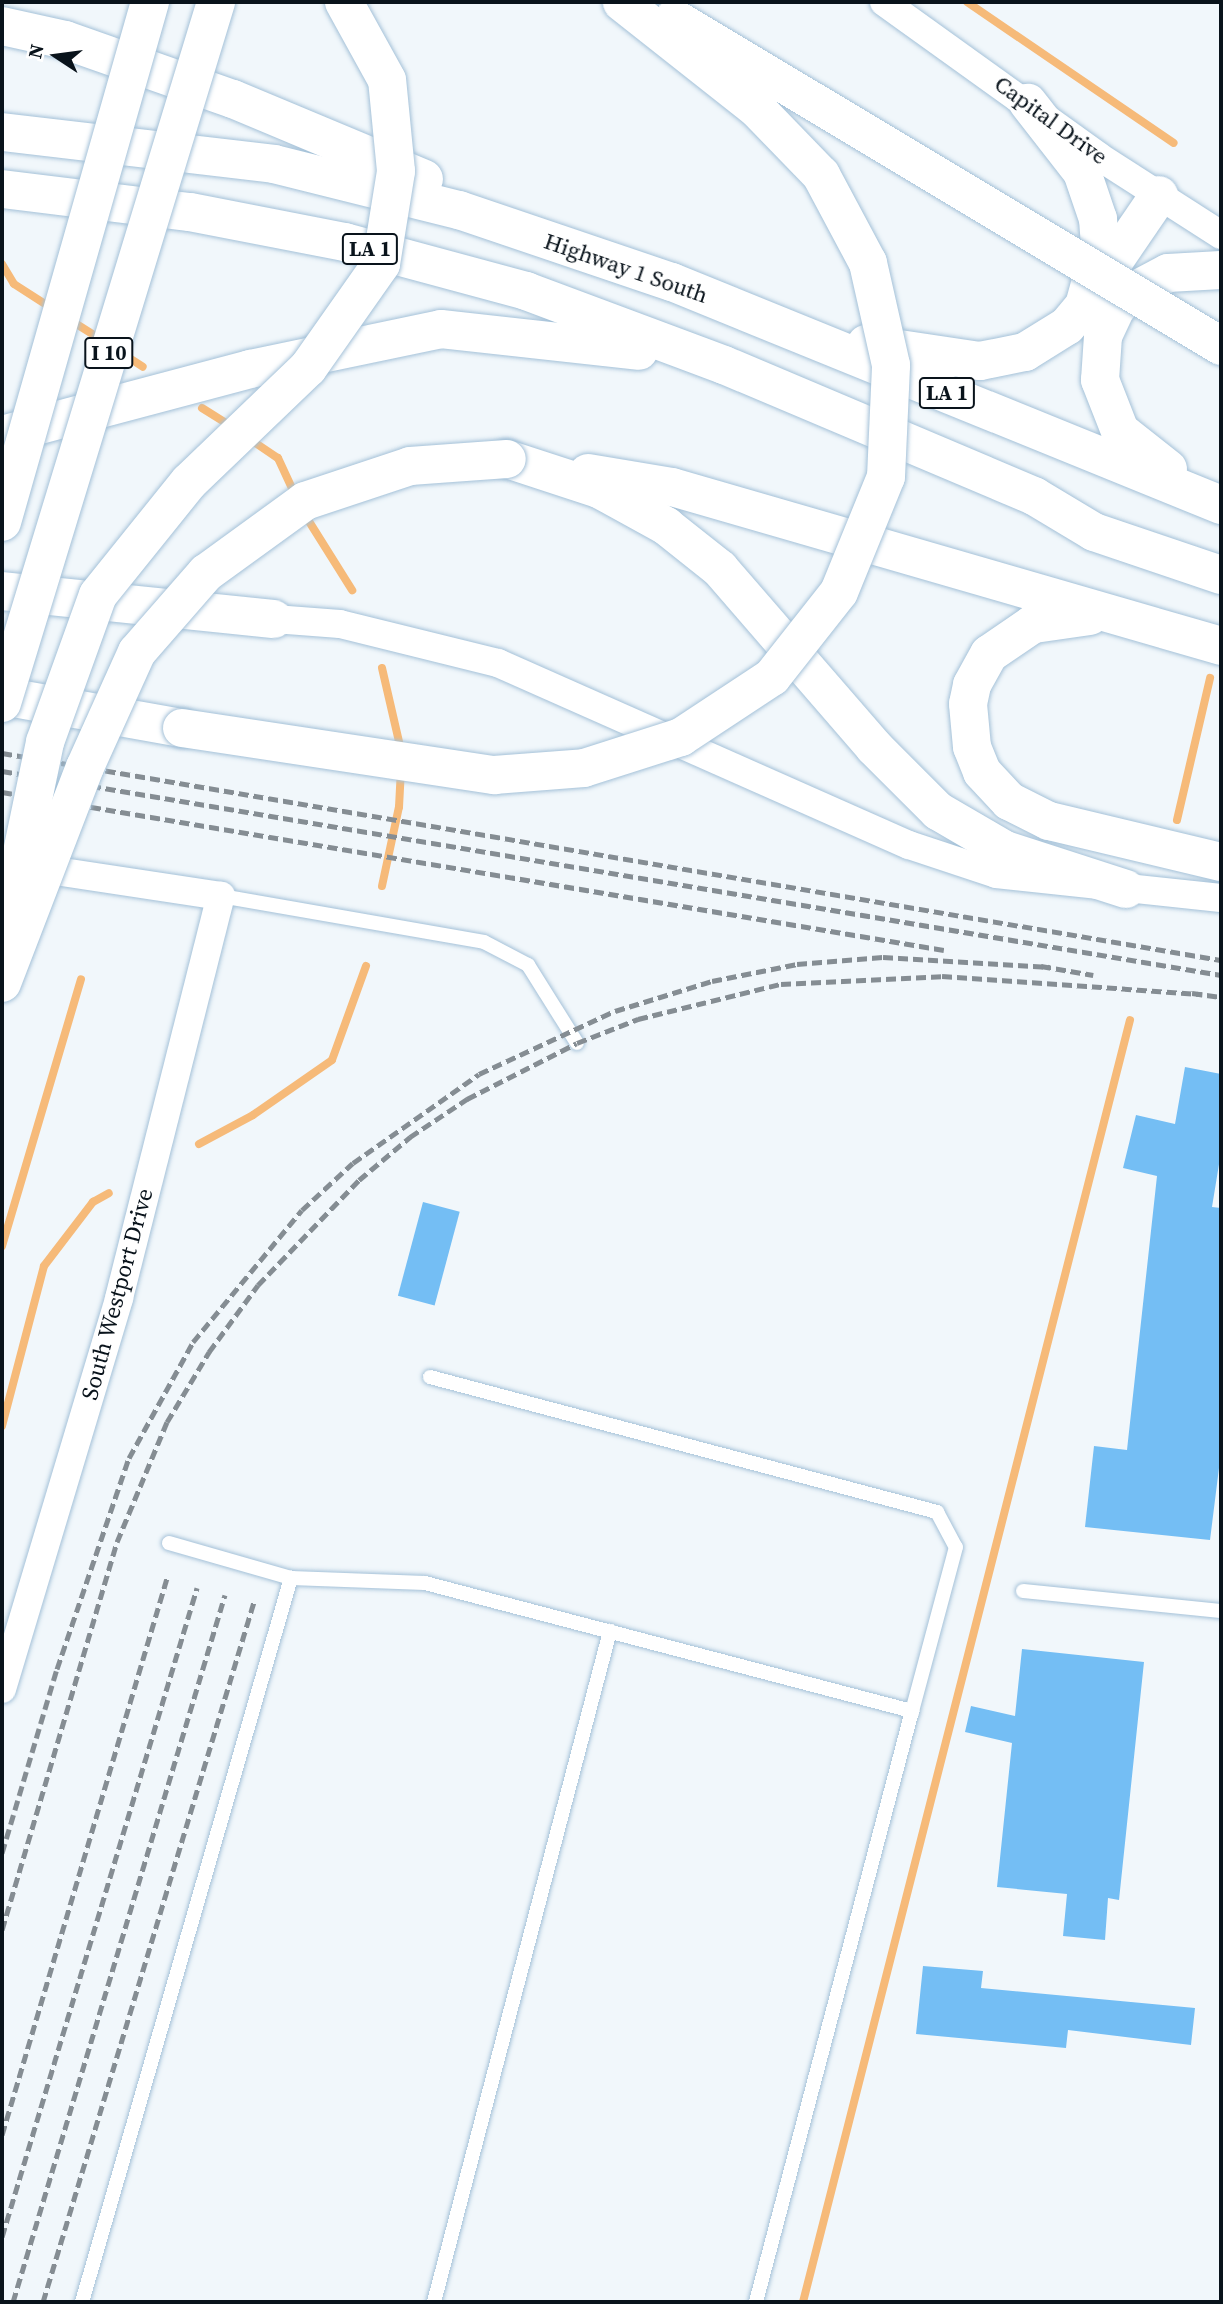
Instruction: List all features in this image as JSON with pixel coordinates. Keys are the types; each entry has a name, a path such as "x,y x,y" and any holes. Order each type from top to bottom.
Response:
{"highway":[{"name":"I 10","path":"2,522 150,2"},
{"name":"I 10","path":"2,703 216,2"},
{"path":"2,948 46,742 98,595 189,481 308,368 382,264 396,172 387,80 344,2"},
{"path":"2,696 182,728 494,775 584,768 681,737 772,677 839,592 886,477 891,365 868,263 821,175 756,108 622,2"},
{"path":"646,2 1221,346"},
{"path":"2,26 65,40 233,99 672,282"},
{"path":"1028,103 1082,172 1098,219 1103,336 1100,380 1120,431 1212,501"},
{"name":"Highway 1 South","path":"2,132 274,164 459,211 672,282 1212,501"},
{"name":"LA 1","path":"2,189 190,212 345,242 526,291 724,365 1034,496 1094,532 1221,575"},
{"path":"1100,307 1169,201"},
{"path":"809,337 980,361 1025,352 1100,307 1168,273 1221,270"},
{"path":"2,435 250,369 441,329 594,344 724,365"},
{"path":"507,459 599,489 666,526 720,569 874,747 939,811 1005,849 1126,889"},
{"path":"2,983 85,767 137,652 206,573 305,501 410,466 507,459 672,487 1221,646"},
{"path":"2,591 274,619"},
{"path":"2,612 274,619"},
{"path":"1108,615 1033,624 989,654 972,685 968,704 972,747 982,772 1009,801 1049,821 1221,862"}],"street":[{"name":"Capital Drive","path":"884,2 1169,201 1221,234"},
{"path":"274,619 340,624 498,663 909,845 996,874 1221,898"},
{"path":"2,862 221,897"},
{"name":"South Westport Drive","path":"2,1689 118,1298 221,897"}],"lane":[{"path":"221,897 484,942 528,965 577,1043"},
{"path":"430,1377 937,1512 956,1547 755,2302"},
{"path":"169,1543 291,1578 425,1583 912,1711"},
{"path":"82,2302 291,1578"},
{"path":"1023,1591 1221,1611"},
{"path":"434,2302 610,1631"}],"building":[{"path":"1185,1067 1221,1074 1221,1152 1212,1207 1221,1208 1221,1452 1210,1540 1085,1527 1094,1446 1127,1450 1157,1176 1123,1168 1136,1115 1175,1124"},
{"path":"423,1202 460,1212 435,1306 398,1296"},
{"path":"1022,1649 1144,1662 1119,1900 1108,1898 1105,1940 1063,1936 1067,1894 997,1887 1012,1743 965,1732 971,1706 1015,1716"},
{"path":"923,1966 983,1971 981,1988 1195,2008 1191,2045 1068,2030 1066,2048 916,2034"}],"waterway":[{"path":"967,2 1174,143"},
{"path":"2,264 14,284 53,309"},
{"path":"70,320 101,339"},
{"path":"120,352 143,367"},
{"path":"202,408 232,427"},
{"path":"248,438 278,458 296,497"},
{"path":"305,515 352,590"},
{"path":"382,668 401,750"},
{"path":"1177,820 1210,678"},
{"path":"382,886 399,807 401,770"},
{"path":"199,1144 253,1115 332,1060 366,966"},
{"path":"2,1246 81,979"},
{"path":"803,2302 1130,1020"},
{"path":"2,1426 44,1266 93,1202 109,1193"}],"railway":[{"path":"2,753 1221,960"},
{"path":"2,771 1221,975"},
{"path":"2,792 944,950"},
{"path":"2,1853 57,1669 129,1458 193,1342 302,1210 353,1163 479,1074 615,1011 712,981 797,964 883,957 1050,967"},
{"path":"1041,966 1093,975"},
{"path":"2,1930 117,1542 167,1422 209,1352 258,1285 359,1180 410,1137 467,1099 577,1043 638,1019 781,984 942,976 1202,994"},
{"path":"1192,993 1221,997"},
{"path":"2,2135 167,1578"},
{"path":"2,2237 197,1588"},
{"path":"13,2302 225,1595"},
{"path":"43,2302 254,1602"}]}
